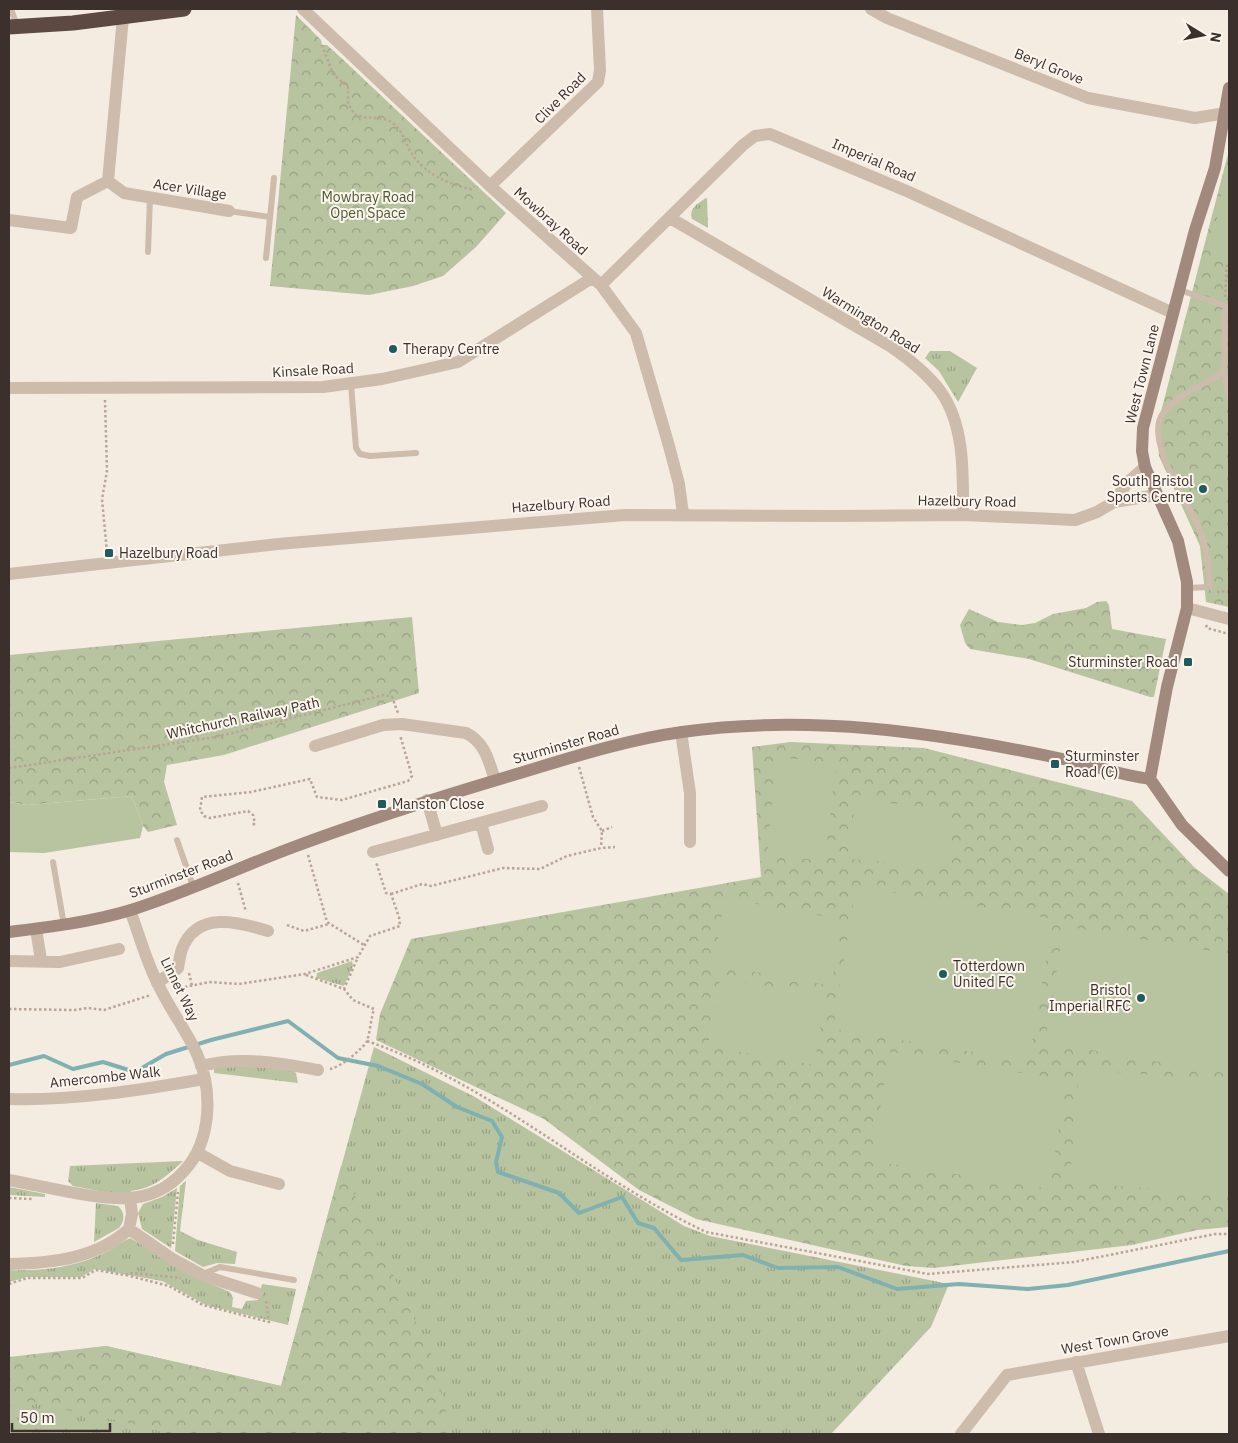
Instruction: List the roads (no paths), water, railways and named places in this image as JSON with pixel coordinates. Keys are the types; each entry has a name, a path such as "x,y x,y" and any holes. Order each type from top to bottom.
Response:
{"highway":[{"path":"13,27 123,17 184,9"}],"street":[{"name":"Mowbray Road","path":"303,9 487,183 597,281 636,333 670,446 679,484 683,514"},
{"name":"Clive Road","path":"487,183 598,82 600,70 597,9"},
{"name":"Beryl Grove","path":"871,9 887,18 1088,98 1195,118 1226,113"},
{"path":"9,220 71,228 77,197 108,182 123,17"},
{"name":"West Town Lane","path":"1150,779 1167,687 1187,608 1187,588 1184,560 1178,541 1145,467 1142,451 1143,428 1195,230 1215,168 1229,88"},
{"name":"Imperial Road","path":"597,281 670,218 743,145 755,136 770,134 909,192 1173,313"},
{"name":"Acer Village","path":"108,182 124,193 229,211"},
{"name":"Warmington Road","path":"670,218 890,346 917,365 942,393 956,424 963,468 963,515"},
{"name":"Kinsale Road","path":"9,388 323,387 351,384 427,370 458,362 597,281"},
{"name":"Hazelbury Road","path":"1114,502 1127,483 1145,467"},
{"name":"Hazelbury Road","path":"9,574 278,544 625,515 963,515 1075,520 1098,512 1114,502 1158,495"},
{"path":"1187,608 1229,619"},
{"name":"Sturminster Road","path":"9,932 64,925 130,910 304,843 427,800 575,756 682,732 752,725 808,723 867,728 931,735 1060,758 1150,779"},
{"path":"315,746 382,725 399,724 466,733 476,737 485,751 495,780"},
{"path":"682,732 690,793 690,842"},
{"path":"1150,779 1182,825 1229,871"},
{"path":"427,800 437,835"},
{"path":"373,852 542,806"},
{"path":"481,823 488,849"},
{"name":"Linnet Way","path":"130,910 161,990 196,1052 201,1066 207,1118 198,1153"},
{"path":"161,990 178,968 182,949 188,938 199,928 223,920 268,931"},
{"path":"36,929 41,960"},
{"path":"9,961 41,960 60,962 119,949"},
{"path":"201,1066 236,1060 276,1062 318,1070"},
{"name":"Amercombe Walk","path":"9,1099 30,1100 144,1088 204,1079"},
{"path":"9,1180 117,1198 147,1196 164,1189 184,1172 198,1153 230,1171 279,1184"},
{"path":"9,1264 70,1260 104,1246 129,1229 132,1214 130,1198"},
{"path":"129,1229 171,1258 202,1275 257,1293"},
{"name":"West Town Grove","path":"961,1434 1007,1375 1229,1336"},
{"path":"1076,1362 1099,1434"}],"lane":[{"path":"11,9 13,27"},
{"path":"266,258 274,178"},
{"path":"148,252 150,198"},
{"name":"Acer Village","path":"229,211 270,217"},
{"path":"1180,290 1225,306 1224,373 1229,397"},
{"path":"1187,588 1210,587 1205,547 1200,530 1163,456 1160,424 1162,415 1171,405 1224,373"},
{"path":"351,384 356,448 360,454 370,456 416,453"},
{"path":"177,840 193,886"},
{"path":"53,862 64,925"},
{"path":"202,1275 220,1267 294,1280"}],"waterway":[{"path":"9,1065 44,1056 73,1069 103,1062 135,1072 166,1054 211,1040 288,1021 338,1058 378,1066 422,1084 457,1107 492,1121 502,1137 496,1162 498,1172 559,1193 579,1213 622,1197 638,1223 654,1228 681,1260 743,1255 778,1268 838,1267 897,1289 959,1284 1028,1289 1068,1285 1229,1251"}],"place":[{"name":"Therapy Centre","path":"393,349"},
{"name":"South Bristol Sports Centre","path":"1203,489"},
{"name":"Hazelbury Road","path":"109,553"},
{"name":"Sturminster Road","path":"1188,662"},
{"name":"Sturminster Road (C)","path":"1055,764"},
{"name":"Manston Close","path":"382,804"},
{"name":"Totterdown United FC","path":"943,974"},
{"name":"Bristol Imperial RFC","path":"1141,998"}],"park label":[{"name":"Mowbray Road Open Space","path":"368,206"}]}
